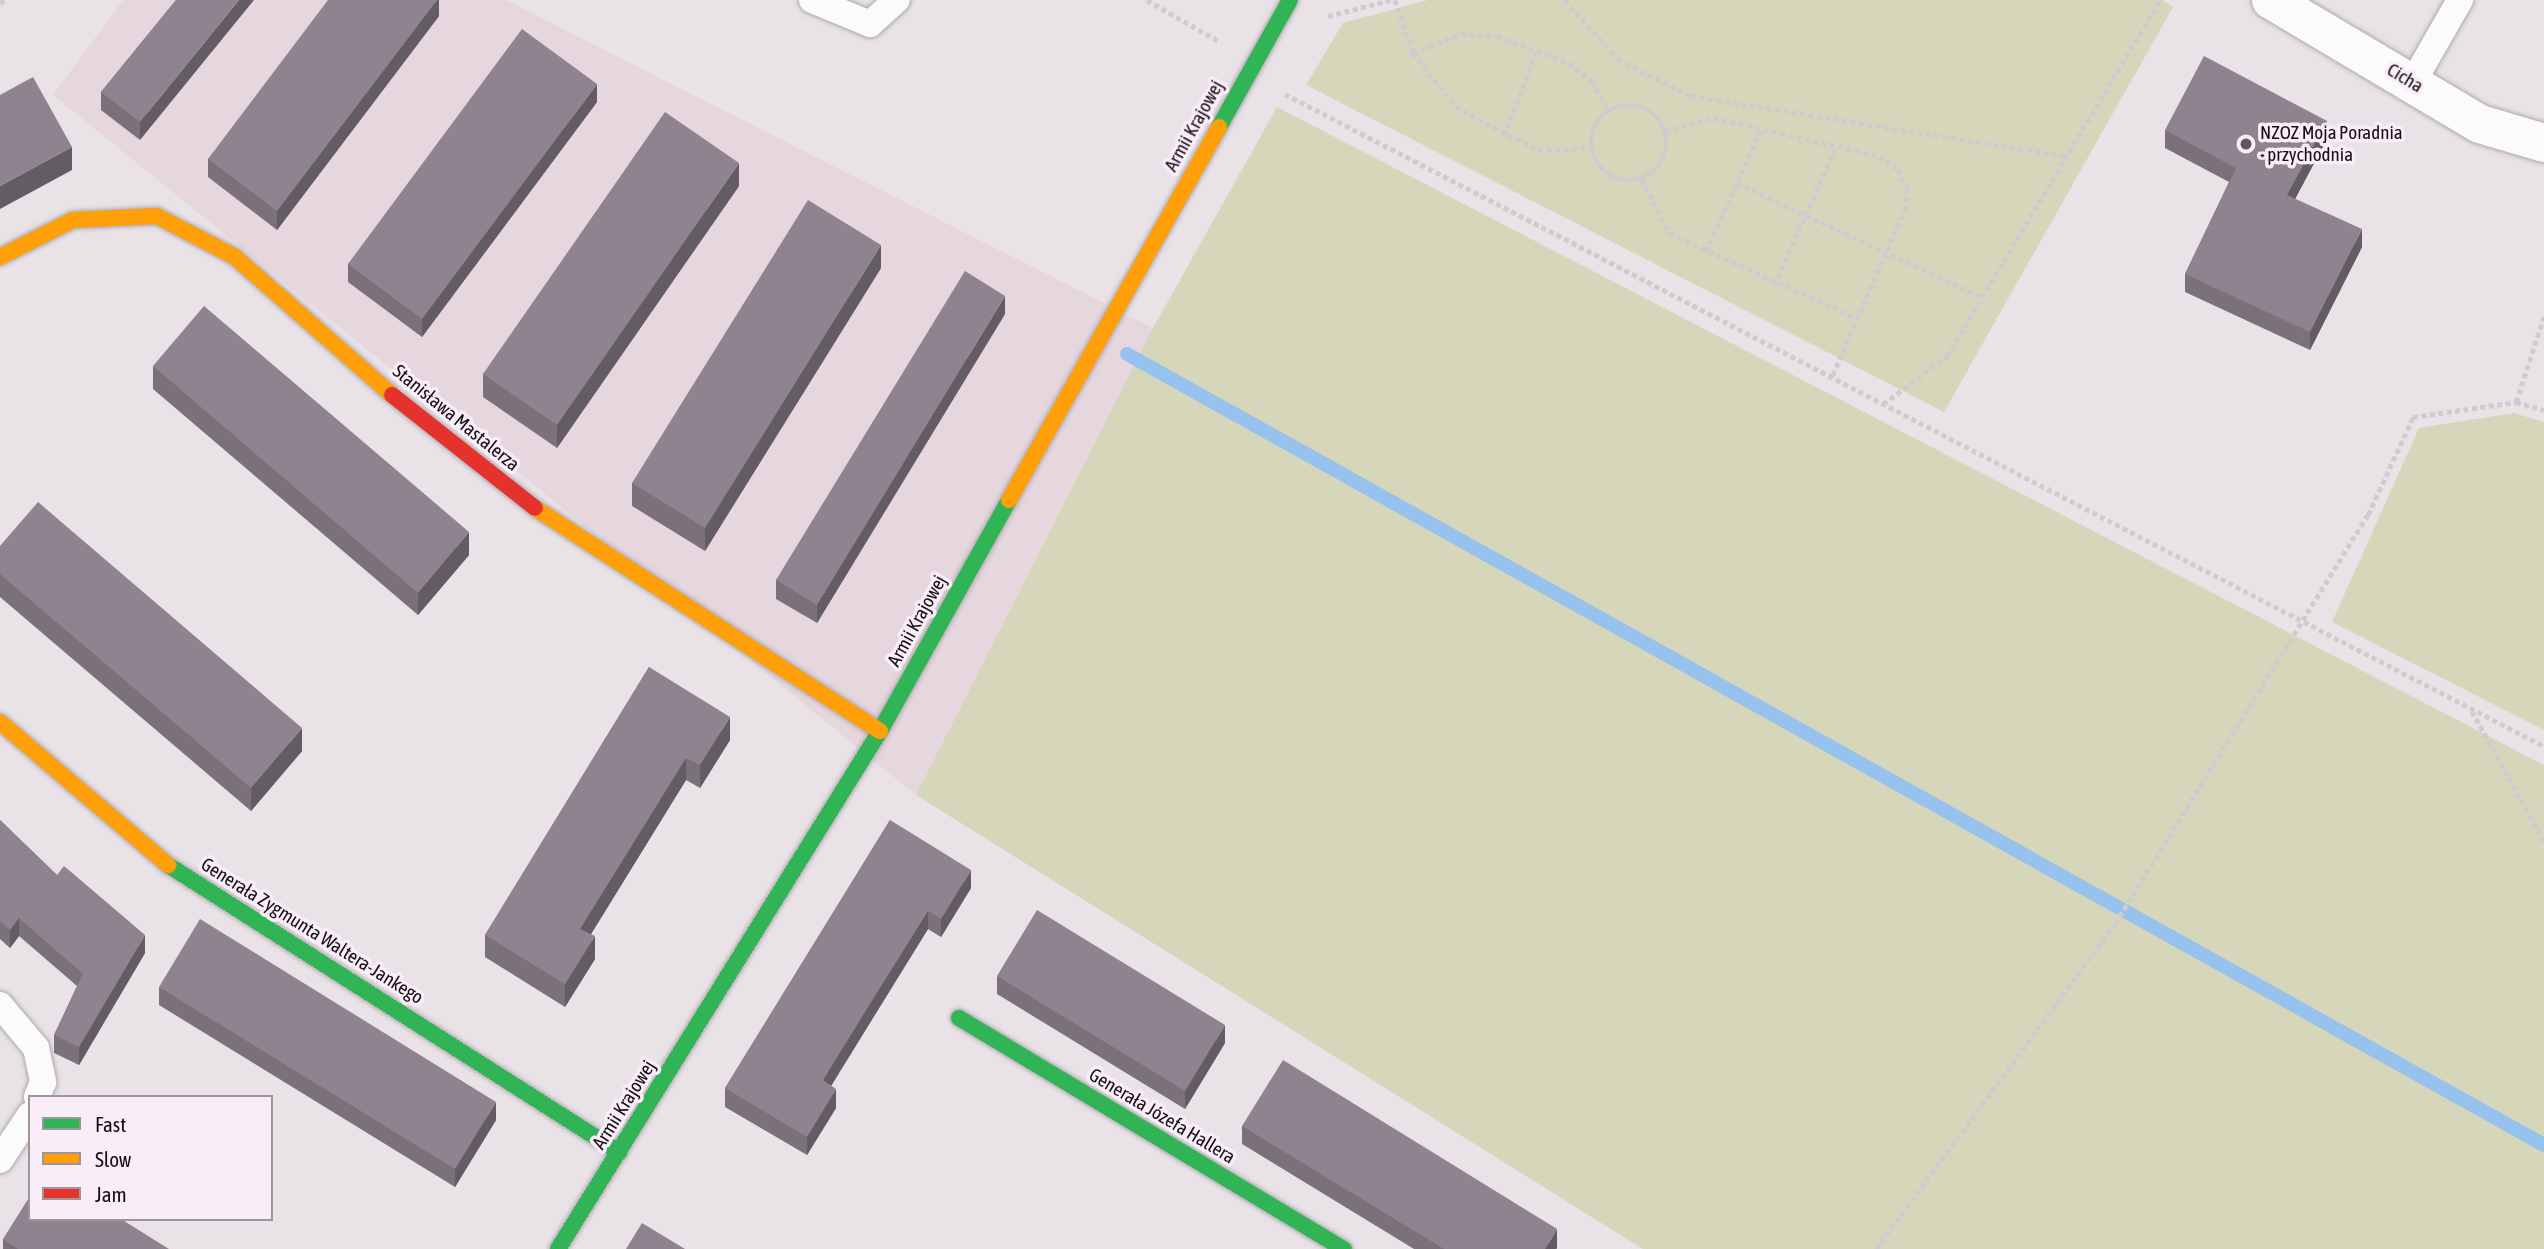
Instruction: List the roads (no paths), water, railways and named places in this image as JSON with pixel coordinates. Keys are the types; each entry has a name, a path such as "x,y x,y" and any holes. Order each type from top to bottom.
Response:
{"street":[{"name":"Armii Krajowej","path":"558,1249 880,731 1290,0"},
{"name":"Cicha","path":"2271,0 2480,124 2544,143"},
{"name":"Stanisława Mastalerza","path":"0,257 73,220 158,216 235,257 387,391 565,532 880,731"},
{"name":"Generała Zygmunta Waltera-Jankego","path":"0,722 162,861 619,1152"},
{"name":"Generała Józefa Hallera","path":"959,1018 1344,1249"}],"lane":[{"path":"812,0 870,24 897,0"},
{"path":"2413,82 2460,0"},
{"path":"0,1005 36,1048 43,1082 38,1095"},
{"path":"0,1160 28,1118"}],"waterway":[{"path":"1127,354 2544,1145"}],"place":[{"name":"NZOZ Moja Poradnia - przychodnia","path":"2246,144"}]}
